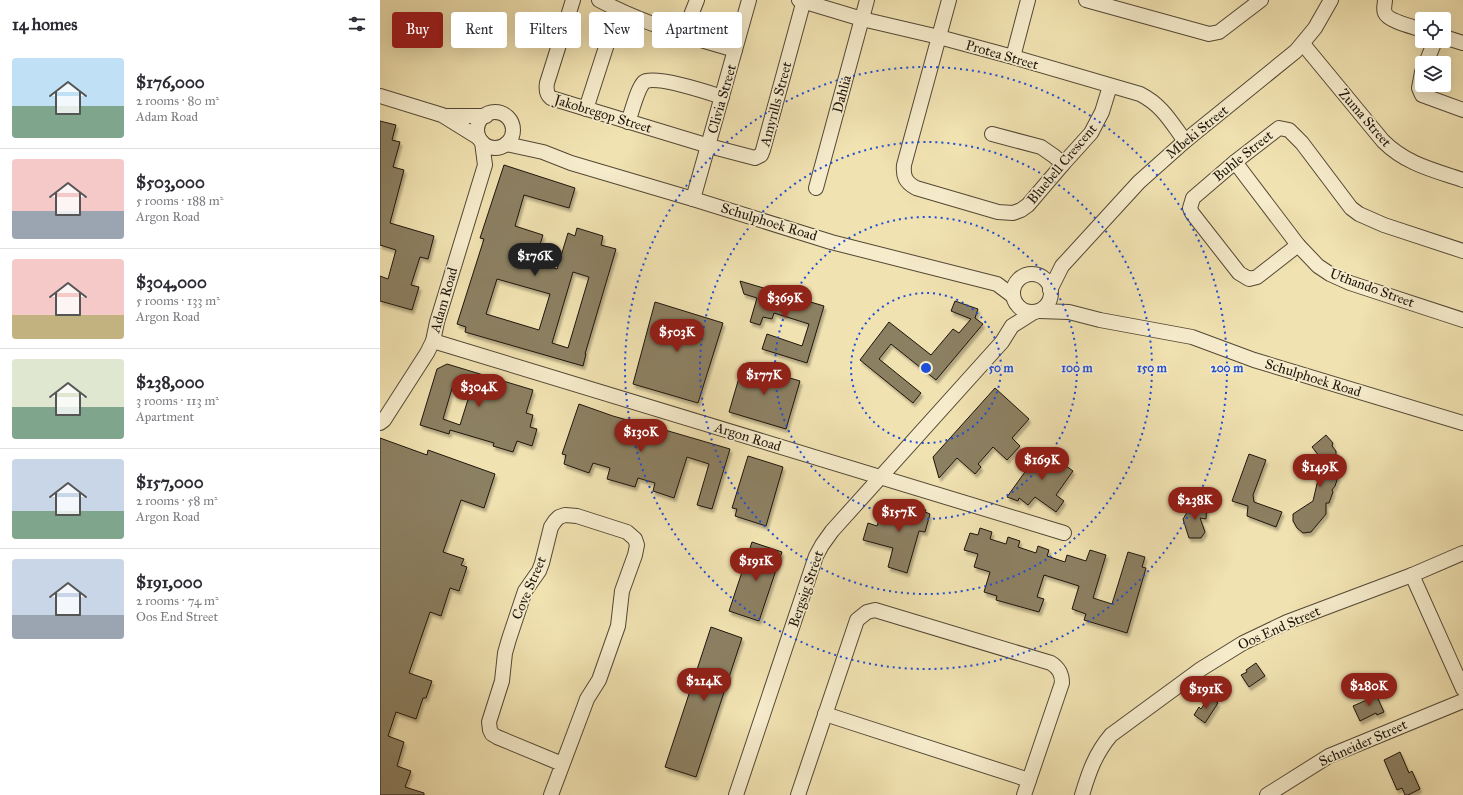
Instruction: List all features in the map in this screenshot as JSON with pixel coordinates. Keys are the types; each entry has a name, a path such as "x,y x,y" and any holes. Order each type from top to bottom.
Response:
{"street":[{"name":"Jakobregop Street","path":"572,0 547,83 547,95 555,100 709,146"},
{"path":"599,0 618,10 652,23"},
{"path":"692,12 697,0"},
{"name":"Clivia Street","path":"694,199 749,0"},
{"name":"Protea Street","path":"802,0 862,19 939,37 1140,94 1150,99 1158,106 1185,141"},
{"name":"Amyrills Street","path":"709,146 752,158 758,158 762,155 802,0"},
{"name":"Dahlia","path":"816,188 867,0"},
{"name":"Bluebell Crescent","path":"949,0 904,165 904,177 909,184 916,188 998,212 1013,213 1021,210 1028,205 1095,128 1102,112 1110,86"},
{"path":"1013,57 1028,0"},
{"path":"1086,0 1103,2 1209,34 1219,32 1261,0"},
{"name":"Mbeki Street","path":"1051,292 1062,266 1139,182 1185,141 1303,44 1315,28 1331,0"},
{"path":"1385,6 1387,16 1415,28"},
{"path":"586,109 618,10"},
{"path":"1451,40 1463,44"},
{"name":"Zuma Street","path":"1303,44 1392,150 1412,162 1463,180"},
{"path":"728,48 735,50"},
{"path":"628,122 640,89 644,82 648,80 659,79 722,97"},
{"path":"1421,92 1422,95 1463,110"},
{"path":"380,96 442,115 486,116"},
{"path":"442,115 491,148 504,146 512,134 511,123 508,118 500,113 490,113 486,116 479,123 478,133 481,140"},
{"name":"Schulphoek Road","path":"511,123 543,152"},
{"name":"Buhle Street","path":"1298,245 1257,277 1249,279 1239,273 1190,208 1193,198 1235,162 1279,128 1286,128 1302,143 1351,208 1359,214 1384,225 1463,251"},
{"path":"992,134 1041,147 1063,164"},
{"name":"Adam Road","path":"380,423 384,420 427,353 432,341 485,165 481,140"},
{"name":"Adam Road","path":"485,165 504,146"},
{"name":"Schulphoek Road","path":"504,146 543,152 571,163 694,199 831,242 997,284 1018,281"},
{"name":"Uthando Street","path":"1235,162 1298,245 1318,266 1330,274 1350,283 1463,320"},
{"name":"Mbeki Street","path":"1037,275 1062,266"},
{"path":"1051,292 1048,303 1037,311 1023,310 1014,299 1013,290 1018,281 1027,275 1037,275 1046,281 1051,292 1069,312"},
{"name":"Schulphoek Road","path":"997,284 1014,299"},
{"name":"Bergsig Street","path":"1012,326 1014,299"},
{"name":"Schulphoek Road","path":"1037,311 1069,312 1100,320 1192,337 1254,360 1463,423"},
{"name":"Bergsig Street","path":"736,795 816,556 826,538 1002,342 1012,326 1037,311"},
{"name":"Argon Road","path":"432,341 1064,533"},
{"name":"Cove Street","path":"551,795 587,699 599,680 618,626 622,591 636,555 637,545 636,540 627,532 577,516 565,515 559,517 551,527 539,571 525,591 505,653 502,681 491,711 488,725 492,734 497,737 562,764"},
{"name":"Oos End Street","path":"1082,795 1093,761 1104,743 1120,728 1201,669 1243,643 1287,622 1412,575 1463,553"},
{"path":"1412,575 1463,689"},
{"path":"798,795 857,620 863,614 871,611 879,611 1051,663 1059,670 1062,683 1024,795"},
{"name":"Schneider Street","path":"1267,795 1329,756 1463,700"},
{"path":"825,714 1029,780"}],"building":[{"path":"380,121 396,125 392,140 400,142 393,167 404,170 390,223 434,236 428,259 420,257 411,285 419,287 412,310 380,301 380,276 388,279 396,250 380,245"},
{"path":"504,165 575,188 569,208 524,195 515,226 543,235 534,263 557,269 568,233 575,236 577,228 603,236 601,245 616,249 585,354 583,366 465,332 466,327 457,324 484,239 480,238","holes":["573,272 589,277 568,348 552,343","497,279 550,294 539,330 486,314"]},
{"path":"740,281 824,306 807,363 762,349 767,334 802,346 809,324 774,313 772,319 763,317 760,325 750,322 757,298 744,294"},
{"path":"955,301 978,309 975,318 983,324 936,380 891,344 879,359 921,393 913,403 860,360 889,322 931,355 953,329 959,333 971,319 951,311"},
{"path":"655,302 723,323 698,403 633,384"},
{"path":"447,364 533,390 526,413 533,415 530,427 537,429 532,446 517,441 513,452 493,446 494,443 450,430 449,434 420,425 437,369","holes":["453,385 471,390 460,425 443,419"]},
{"path":"743,364 800,381 786,429 729,412"},
{"path":"995,388 1029,419 1012,438 1020,446 1007,460 993,447 978,464 981,467 975,474 957,458 939,478 933,457"},
{"path":"579,404 613,416 730,449 712,509 697,505 709,464 687,457 674,498 653,491 655,483 638,478 635,487 607,479 610,468 593,463 589,473 564,464 566,455 562,454"},
{"path":"1326,435 1333,443 1332,446 1336,451 1336,456 1339,459 1339,464 1335,472 1338,477 1332,490 1333,492 1329,503 1326,503 1326,514 1311,532 1303,533 1297,528 1293,521 1293,514 1313,501 1320,471 1320,457 1312,447"},
{"path":"380,438 427,455 428,450 495,474 484,508 461,500 443,552 464,559 461,565 467,567 459,591 450,588 441,616 430,612 409,673 432,681 426,698 423,698 416,719 396,712 388,736 404,742 397,766 411,771 405,787 424,793 424,795 380,795"},
{"path":"1042,448 1073,471 1056,495 1064,501 1056,512 1035,497 1028,505 1019,498 1018,501 1007,497"},
{"path":"1249,454 1266,460 1253,495 1254,502 1282,512 1276,527 1247,516 1248,506 1232,501"},
{"path":"748,456 783,467 766,526 735,516 737,509 732,508"},
{"path":"899,502 926,510 925,512 930,514 925,532 919,531 907,573 888,567 893,548 863,540 868,523 877,526 879,520 882,520 884,514 888,515 890,507 897,509"},
{"path":"1192,504 1207,504 1206,519 1200,518 1205,532 1201,538 1189,538 1183,519"},
{"path":"980,528 992,532 990,539 1006,544 1008,537 1020,541 1018,547 1036,553 1038,546 1049,550 1047,556 1065,562 1067,555 1086,561 1090,550 1106,555 1093,598 1112,604 1128,552 1145,557 1142,567 1146,568 1127,633 1084,620 1086,614 1072,609 1079,586 1044,575 1037,597 1044,599 1039,612 996,600 997,596 984,592 990,572 974,567 978,554 964,550 970,533 978,535"},
{"path":"752,542 782,552 759,621 729,611"},
{"path":"711,627 742,638 696,777 665,767"},
{"path":"1256,663 1265,676 1249,687 1241,675 1247,672 1246,670"},
{"path":"1374,690 1384,712 1377,715 1376,713 1360,721 1353,706 1369,699 1366,694"},
{"path":"1209,697 1218,703 1205,723 1194,715 1199,707 1201,709"},
{"path":"1400,752 1409,773 1412,771 1420,789 1408,795 1405,795 1402,788 1397,790 1384,760"}]}
